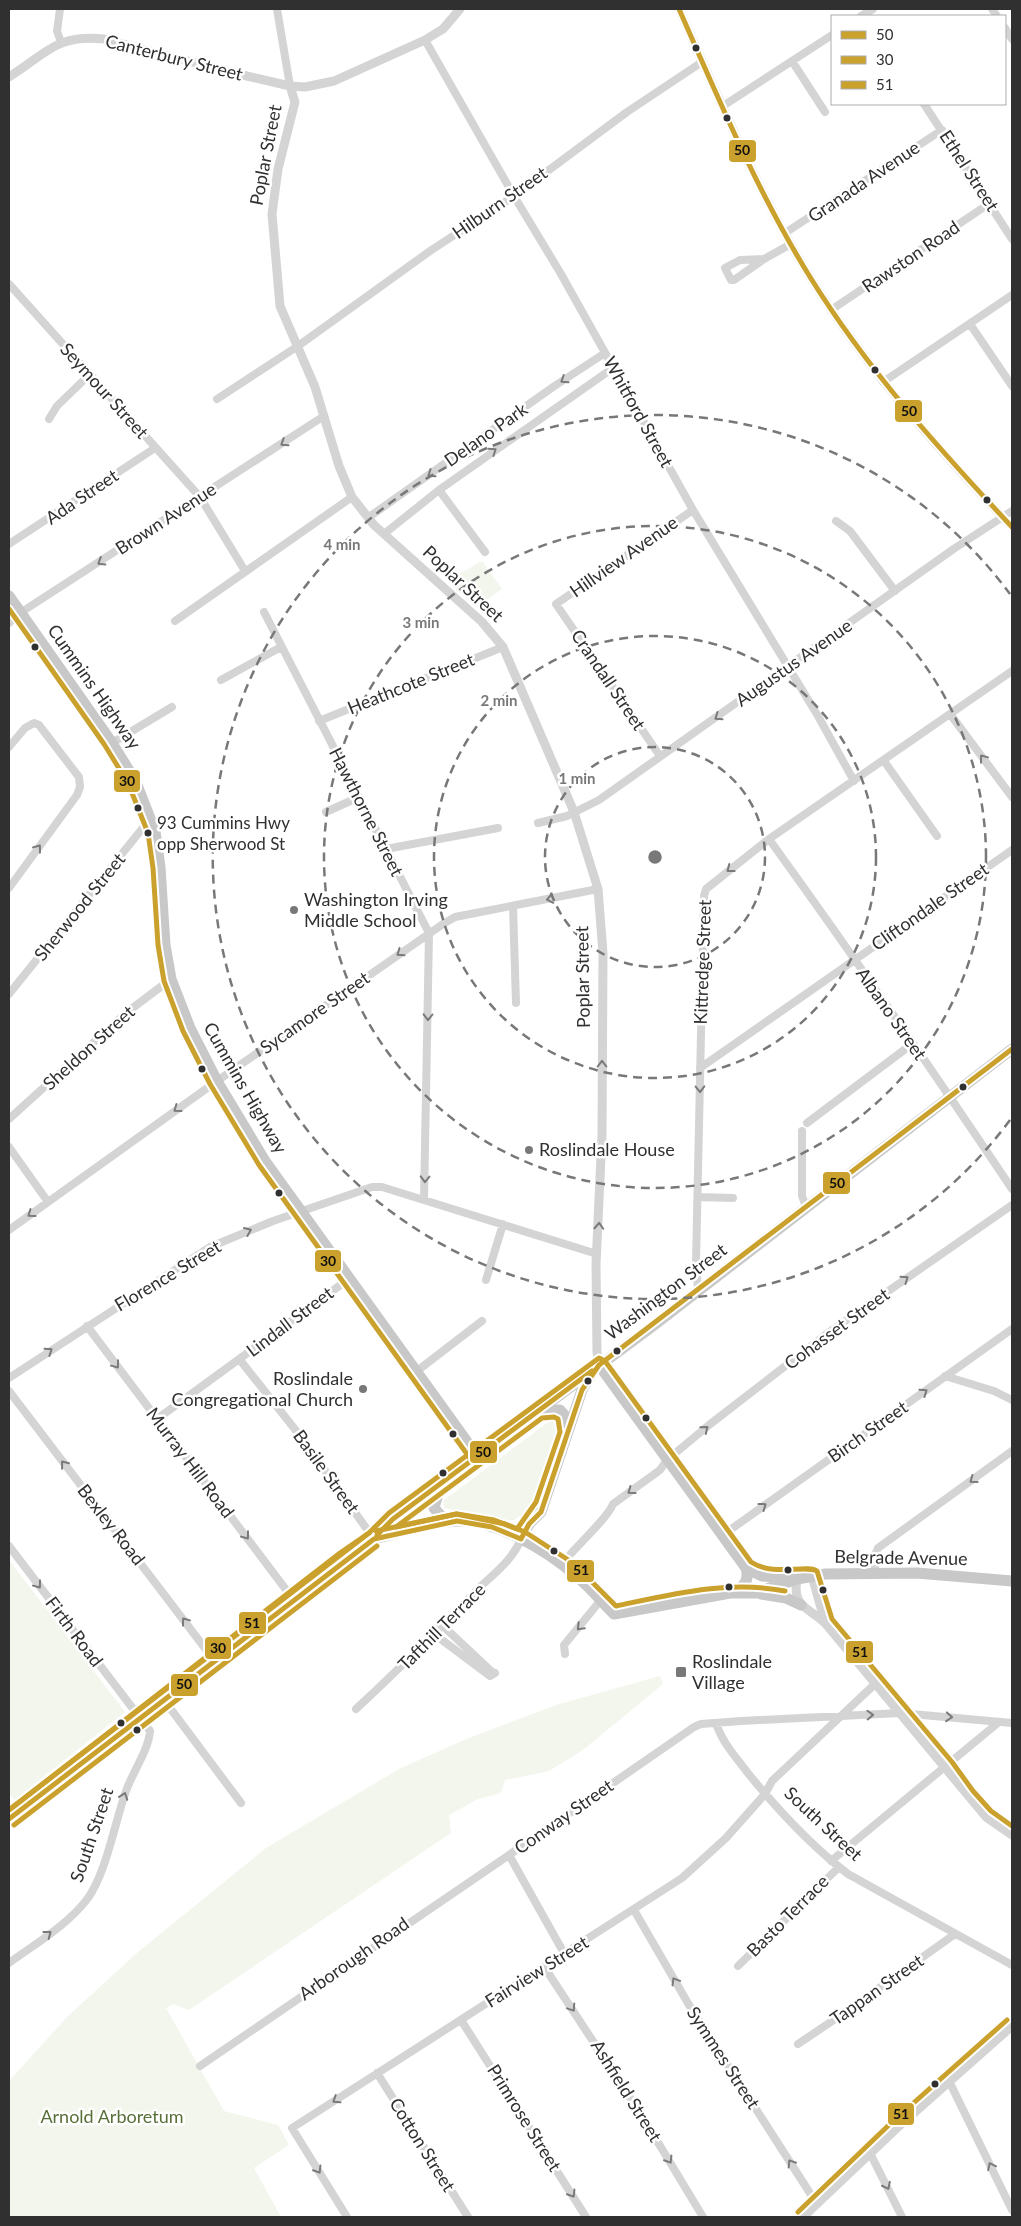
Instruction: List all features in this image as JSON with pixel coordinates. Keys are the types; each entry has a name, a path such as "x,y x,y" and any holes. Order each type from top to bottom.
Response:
{"main road":[{"name":"Cummins Highway","path":"9,596 112,742 135,780 150,818 160,867 160,904 171,979 190,1028 217,1081 265,1161 478,1457"},
{"name":"Washington Street","path":"9,1819 293,1599 374,1539 393,1519 539,1411 1012,1049"},
{"path":"521,1539 529,1524 541,1512 582,1390 599,1365 724,1535 746,1568 762,1576 797,1580"},
{"path":"539,1411 560,1410 567,1418 568,1433"},
{"path":"441,1484 434,1508 442,1518 492,1527 521,1539 562,1564 583,1581 600,1601"},
{"path":"374,1539 457,1521"},
{"path":"730,1593 739,1589 746,1582 746,1568"},
{"name":"Belgrade Avenue","path":"600,1601 614,1614 730,1593 754,1593 812,1576 875,1572 948,1574 1012,1580"},
{"path":"754,1593 772,1595 801,1605"}],"street":[{"path":"60,9 57,31 61,42"},
{"path":"277,9 290,86"},
{"name":"Poplar Street","path":"460,9 443,29 425,40 334,82 305,87 290,86 295,102 278,169 272,214 280,306 298,346 352,497 384,534 482,622 503,647 574,812 598,889 603,953 602,1135 597,1254 597,1352 599,1365"},
{"path":"679,9 759,184 785,234 831,310 883,382 928,437 1012,527"},
{"path":"722,106 831,36"},
{"name":"Canterbury Street","path":"9,77 36,57 61,42 88,37 104,39 290,86"},
{"name":"Whitford Street","path":"425,40 561,274 693,510 786,668 818,716 854,781"},
{"path":"792,61 825,112"},
{"name":"Hilburn Street","path":"217,399 298,346 430,251 514,196 627,112 702,62"},
{"name":"Ethel Street","path":"925,105 1012,239"},
{"name":"Granada Avenue","path":"785,234 942,130"},
{"name":"Rawston Road","path":"831,310 990,203"},
{"path":"764,259 791,244"},
{"name":"Seymour Street","path":"9,284 154,448 200,497 245,571"},
{"path":"883,382 1012,295"},
{"path":"970,324 1012,386"},
{"name":"Delano Park","path":"369,518 553,387 605,354"},
{"name":"Delano Park","path":"384,534 438,490 613,368"},
{"path":"49,419 57,406 89,375"},
{"name":"Brown Avenue","path":"9,623 20,613 324,416"},
{"name":"Ada Street","path":"9,544 154,448"},
{"path":"438,490 485,552"},
{"path":"175,621 352,497"},
{"name":"Hillview Avenue","path":"556,604 693,510"},
{"name":"Augustus Avenue","path":"538,823 574,812 599,800 895,591 1012,511"},
{"path":"836,521 850,531 895,591"},
{"name":"Crandall Street","path":"556,604 660,756"},
{"name":"Hawthorne Street","path":"264,612 429,933 424,1200"},
{"path":"221,680 281,647"},
{"name":"Heathcote Street","path":"319,721 503,647"},
{"name":"Kittredge Street","path":"698,1290 704,893 707,888 769,839 1012,671"},
{"path":"112,742 172,707"},
{"path":"950,714 1011,794"},
{"path":"9,747 25,728 34,723 38,725 79,778 80,787 74,800 9,888"},
{"path":"884,761 938,836"},
{"path":"326,812 359,798"},
{"name":"Sherwood Street","path":"9,994 150,818"},
{"path":"386,849 498,828"},
{"name":"Albano Street","path":"769,839 950,1096 1012,1189"},
{"name":"Cliftondale Street","path":"700,1068 1012,850"},
{"name":"Sycamore Street","path":"9,1230 217,1081 429,933 455,918 598,889"},
{"path":"513,906 516,1003"},
{"name":"Sheldon Street","path":"9,1119 126,1013 171,979"},
{"path":"807,1123 912,1044"},
{"path":"802,1131 802,1196 806,1207"},
{"path":"9,1148 48,1202"},
{"name":"Florence Street","path":"9,1378 210,1247 273,1221 372,1187 382,1187 597,1254"},
{"path":"698,1197 733,1198"},
{"name":"Cohasset Street","path":"562,1564 578,1544 610,1512 613,1504 660,1470 667,1460 828,1333 1012,1205"},
{"path":"486,1280 503,1224"},
{"name":"Lindall Street","path":"157,1419 350,1278"},
{"path":"417,1371 482,1321"},
{"name":"Murray Hill Road","path":"87,1326 293,1599"},
{"name":"Birch Street","path":"724,1535 1012,1329"},
{"name":"Basile Street","path":"240,1360 301,1437 374,1539"},
{"path":"945,1376 994,1391 1012,1400"},
{"name":"Bexley Road","path":"9,1391 214,1660"},
{"path":"875,1572 874,1559 878,1548 1012,1451"},
{"name":"Tafthill Terrace","path":"356,1709 394,1675 443,1626 515,1551 521,1539"},
{"name":"Firth Road","path":"9,1546 140,1717"},
{"path":"812,1576 825,1623"},
{"path":"797,1580 795,1595 801,1605 825,1623 986,1817 1012,1835"},
{"path":"565,1654 564,1645 600,1601"},
{"path":"434,1634 490,1676 494,1674 443,1626"},
{"name":"Fairview Street","path":"347,2217 292,2128 545,1968 682,1878 726,1838 765,1794 772,1781 876,1683"},
{"path":"164,1700 241,1803"},
{"name":"Conway Street","path":"565,1955 509,1855 694,1727 716,1723 900,1714 1012,1724"},
{"name":"South Street","path":"9,1963 66,1921 88,1898 97,1881 129,1784 149,1741 150,1731 140,1717"},
{"path":"831,1861 998,1722"},
{"name":"South Street","path":"716,1723 724,1742 765,1794 831,1861 955,1934 1012,1965"},
{"name":"Arborough Road","path":"200,2066 509,1855"},
{"name":"Basto Terrace","path":"738,1966 839,1867"},
{"name":"Symmes Street","path":"634,1910 689,2005 818,2204"},
{"name":"Tappan Street","path":"798,2044 955,1934"},
{"name":"Ashfield Street","path":"545,1968 637,2108 704,2217"},
{"name":"Primrose Street","path":"461,2020 586,2217"},
{"path":"803,2217 948,2081 1012,2026"},
{"name":"Cotton Street","path":"377,2073 468,2217"},
{"path":"948,2081 1012,2210"},
{"path":"871,2154 902,2217"}],"green space":[{"path":"482,561 502,589 477,607 447,581"},
{"path":"555,1417 559,1418 560,1424 534,1505 529,1510 514,1520 503,1521 444,1508 443,1501"},
{"path":"9,1560 125,1712 14,1800 9,1793"},
{"name":"Arnold Arboretum","path":"660,1676 663,1684 583,1750 549,1771 505,1780 501,1792 498,1794 478,1799 449,1815 451,1833 189,2010 173,2004 166,2008 224,2111 278,2125 289,2145 254,2168 281,2217 9,2217 9,2081 67,2017 138,1952 266,1848 399,1769 464,1740 556,1705"}],"transit line":[{"name":"50","path":"679,9 724,112 756,179 810,277 855,344 905,407 1012,527"},
{"name":"30","path":"9,609 104,744 128,783 148,833 153,868 158,945 164,981 183,1031 210,1084 259,1165 472,1461"},
{"name":"50","path":"9,1819 374,1539 457,1521 492,1527 521,1539 529,1524 541,1512 582,1390 599,1365 1012,1049"},
{"name":"51","path":"9,1810 369,1533 389,1513 599,1358 605,1361 751,1562 769,1569 812,1569 817,1571 832,1619 952,1762 973,1791 991,1811 1012,1826"},
{"name":"50","path":"377,1535 393,1519 592,1371"},
{"name":"30","path":"554,1417 558,1419 560,1432 536,1502 517,1529 494,1520 457,1514 396,1527 542,1418 554,1417"},
{"name":"51","path":"376,1531 456,1514 505,1524 525,1532 573,1563 616,1606 679,1593 721,1588 742,1587 785,1591"},
{"name":"30","path":"9,1810 340,1553 369,1533"},
{"name":"30","path":"14,1825 377,1546"},
{"name":"51","path":"798,2212 891,2123 1007,2020"}],"place":[{"name":"93 Cummins Hwy opp Sherwood St","path":"148,833"},
{"name":"Washington Irving Middle School","path":"294,910"},
{"name":"Roslindale House","path":"529,1150"},
{"name":"Roslindale Congregational Church","path":"363,1389"},
{"name":"Roslindale Village","path":"681,1672"}]}
